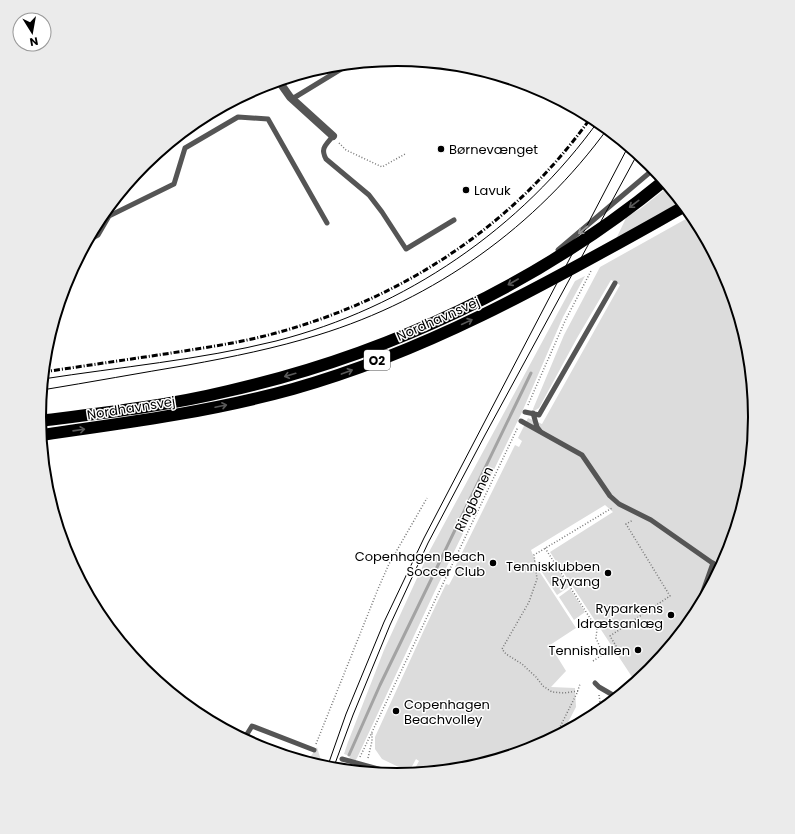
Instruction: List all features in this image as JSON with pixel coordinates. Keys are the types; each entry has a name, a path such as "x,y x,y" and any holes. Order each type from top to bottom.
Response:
{"highway":[{"name":"Nordhavnsvej","path":"46,420 193,399 242,388 304,371 390,341 466,307 535,270 607,224 661,183"},
{"name":"Nordhavnsvej","path":"47,434 195,412 294,388 345,372 409,348 494,309 581,265 680,209"}],"street":[{"path":"282,85 292,99 333,136"}],"lane":[{"path":"292,99 338,71"},
{"path":"110,216 174,184 185,148 238,117 268,119 327,223"},
{"path":"333,136 324,147 323,153 326,159 369,195 406,249 454,220"},
{"path":"535,270 615,204 650,172"},
{"path":"96,236 107,219"},
{"path":"525,412 539,415 615,283"},
{"path":"141,421 193,399"},
{"path":"139,407 195,412"},
{"path":"533,414 537,427 542,433"},
{"path":"521,421 582,455 610,496 619,504 651,520 716,565"},
{"path":"703,591 713,563"},
{"path":"597,685 613,695"},
{"path":"247,734 252,726 314,750"},
{"path":"342,759 369,767"}],"path":[{"path":"333,136 346,150 382,167 405,154"},
{"path":"525,412 565,321 588,277"},
{"name":"Ringbanen","path":"358,764 405,662 521,421"},
{"path":"314,750 389,564 427,498"},
{"path":"578,691 564,693 552,692 543,686 522,664 506,654 502,649 529,602 537,579 534,555 619,504"},
{"path":"593,661 616,646 610,636 670,596 626,524 640,515"},
{"path":"546,548 597,629 596,638 603,654"},
{"path":"560,728 580,684"},
{"path":"597,685 600,702 602,703"},
{"path":"364,766 369,757 372,732"}],"shaded area":[{"path":"665,189 677,204 616,239 627,216 640,209"},
{"path":"687,218 702,241 722,282 737,326 742,348 746,371 749,417 746,463 742,486 737,508 722,552 702,593 690,612 662,649 633,678 550,552 613,512 605,505 531,550 539,571 576,628 550,645 566,671 551,687 575,688 576,707 567,724 532,742 488,757 466,762 420,768 415,768 419,761 416,759 411,768 401,768 382,759 375,749 375,737 446,584 449,585 458,568 455,567 515,445 519,447 522,441 518,438 528,418 542,424 620,285 611,280 539,408 534,411 533,409 564,335 600,267"},
{"path":"585,276 563,317 522,412 434,593 357,758 355,761 349,760 350,756 344,754 348,742 384,650 429,552 575,281"},
{"path":"554,564 569,587 557,595 542,572"},
{"path":"570,589 585,612 574,620 559,597"},
{"path":"317,747 321,760 310,758"}],"waterway":[{"path":"349,755 380,685 531,373"}],"tram line":[{"path":"48,378 247,348 276,341 324,326 370,308 414,285 457,259 497,229 534,196 568,159 594,126"},
{"path":"47,389 188,365 270,348 302,340 361,320 403,301 442,280 480,255 515,228 549,197 580,164 604,133"},
{"path":"329,762 346,714 384,622 424,538 626,151"},
{"path":"335,763 390,625 428,543 635,158"}],"railway":[{"path":"49,371 249,340 323,318 369,300 412,278 453,252 492,223 528,191 562,155 588,122"}],"place":[{"name":"Børnevænget","path":"441,149"},
{"name":"Lavuk","path":"466,190"},
{"name":"Copenhagen Beach Soccer Club","path":"493,563"},
{"name":"Tennisklubben Ryvang","path":"608,573"},
{"name":"Ryparkens Idrætsanlæg","path":"671,615"},
{"name":"Tennishallen","path":"638,650"},
{"name":"Copenhagen Beachvolley","path":"396,711"}]}
